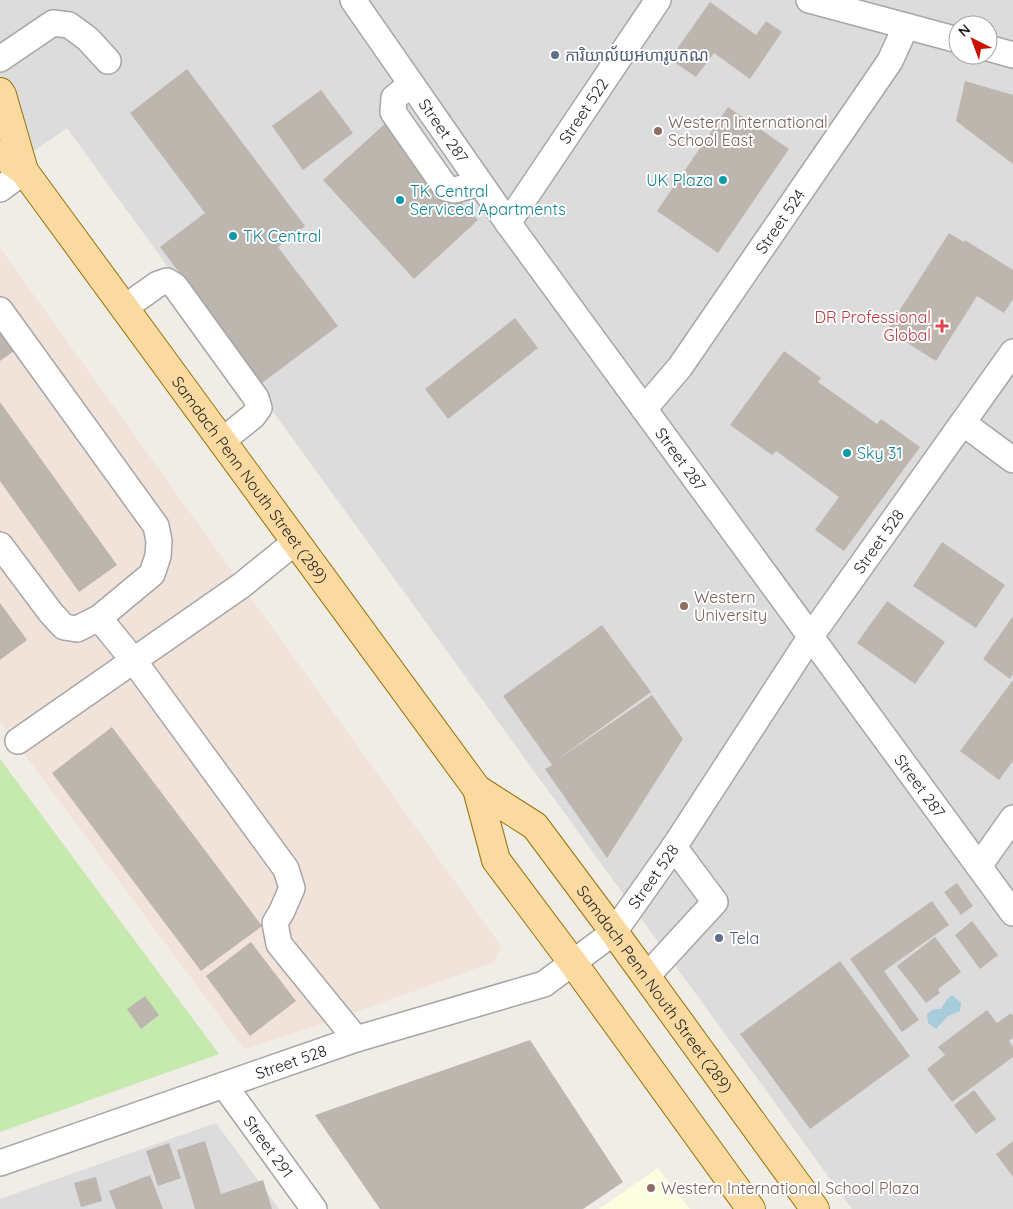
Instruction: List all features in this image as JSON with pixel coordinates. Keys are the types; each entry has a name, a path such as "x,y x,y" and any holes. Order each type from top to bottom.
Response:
{"main road":[{"name":"Samdach Penn Nouth Street (289)","path":"0,92 24,171"},
{"name":"Samdach Penn Nouth Street (289)","path":"0,154 24,171 477,789 535,826 815,1209"},
{"name":"Samdach Penn Nouth Street (289)","path":"477,789 496,860 751,1209"}],"street":[{"name":"Street 287","path":"353,0 508,223 1013,912"},
{"name":"Street 522","path":"508,223 658,0"},
{"path":"809,0 948,37"},
{"path":"0,59 53,23 70,25 88,39 108,61"},
{"name":"Street 524","path":"644,408 680,368 890,61 906,26"},
{"path":"998,51 1013,55"},
{"path":"0,189 24,171"},
{"path":"124,308 158,284 166,281 175,286 256,398 259,408 253,416 222,441"},
{"path":"0,310 156,526 159,548 152,574 99,618 78,629 64,627 51,613 0,545"},
{"name":"Street 528","path":"0,1163 356,1040 544,984 614,932 674,847 811,636 1013,352"},
{"path":"962,423 1013,460"},
{"path":"18,741 242,585 295,542"},
{"path":"99,618 134,661 286,869 292,888 275,923 279,944 356,1040"},
{"path":"979,866 1013,818"},
{"path":"646,977 715,902 674,847"},
{"name":"Street 291","path":"224,1085 314,1209"}],"shaded area":[{"path":"0,0 1013,0 1013,1209 852,1209 67,128 0,174"},
{"path":"0,248 501,946 494,962 339,1018 244,1049 0,721"},
{"path":"216,1123 279,1209 0,1209 0,1199"},
{"name":"Western International School Plaza","path":"658,1168 690,1209 599,1209"}],"green space":[{"path":"0,759 219,1054 0,1132"}],"water":[{"path":"952,995 961,1003 960,1011 948,1016 936,1029 928,1023 927,1014 934,1009 941,1009"}],"building":[{"path":"710,2 756,35 766,21 782,32 750,79 714,53 696,77 670,59"},
{"name":"TK Central","path":"187,69 305,226 278,247 338,326 262,383 160,247 205,213 130,113"},
{"path":"965,81 1013,95 1013,164 956,121"},
{"path":"321,90 353,133 303,170 272,126"},
{"name":"UK Plaza","path":"728,107 789,149 718,253 657,211"},
{"name":"TK Central Serviced Apartments","path":"387,122 478,220 414,279 323,180"},
{"path":"949,233 964,242 965,240 1013,270 1013,299 1004,313 977,296 936,361 887,330"},
{"path":"515,318 538,348 448,419 425,389"},
{"path":"0,332 14,351 0,361"},
{"name":"Sky 31","path":"784,351 821,378 818,382 877,424 881,419 920,447 844,551 815,530 839,497 776,451 772,455 730,425"},
{"path":"0,402 117,565 79,592 0,481"},
{"path":"942,542 1005,585 976,628 913,586"},
{"path":"887,601 945,642 915,684 857,643"},
{"path":"0,603 27,640 0,660"},
{"path":"1013,616 1013,674 1010,679 983,659"},
{"path":"602,625 651,692 554,762 652,695 683,739 607,858 545,769 552,765 503,696"},
{"path":"1013,680 1013,761 999,780 960,751"},
{"path":"112,727 262,926 201,971 52,773"},
{"path":"957,883 973,906 961,915 944,892"},
{"path":"932,901 949,925 884,971 919,1020 902,1032 850,959"},
{"path":"972,921 998,955 980,969 955,935"},
{"path":"935,937 961,972 938,989 940,993 926,1003 897,966"},
{"path":"251,942 296,1001 250,1036 206,976"},
{"path":"840,961 910,1056 810,1129 740,1034"},
{"path":"145,996 159,1015 141,1029 127,1009"},
{"path":"987,1010 997,1023 1011,1013 1013,1016 1013,1038 1009,1041 1013,1047 1013,1057 952,1102 927,1069 945,1055 938,1047"},
{"path":"530,1040 623,1182 583,1209 380,1209 315,1115"},
{"path":"974,1090 996,1119 976,1134 954,1105"},
{"path":"205,1141 221,1194 263,1180 272,1209 195,1209 177,1150"},
{"path":"1013,1141 1013,1177 996,1154"},
{"path":"169,1143 181,1178 158,1186 146,1151"},
{"path":"150,1175 163,1209 116,1209 109,1191"},
{"path":"96,1177 102,1201 81,1207 74,1183"}],"place":[{"name":"ការិយាល័យអហារូបកណ","path":"555,55"},
{"name":"Western International School East","path":"658,131"},
{"name":"UK Plaza","path":"723,180"},
{"name":"TK Central Serviced Apartments","path":"400,200"},
{"name":"TK Central","path":"233,236"},
{"name":"DR Professional Global","path":"942,326"},
{"name":"Sky 31","path":"847,453"},
{"name":"Western University","path":"684,606"},
{"name":"Tela","path":"719,938"},
{"name":"Western International School Plaza","path":"651,1188"}]}
